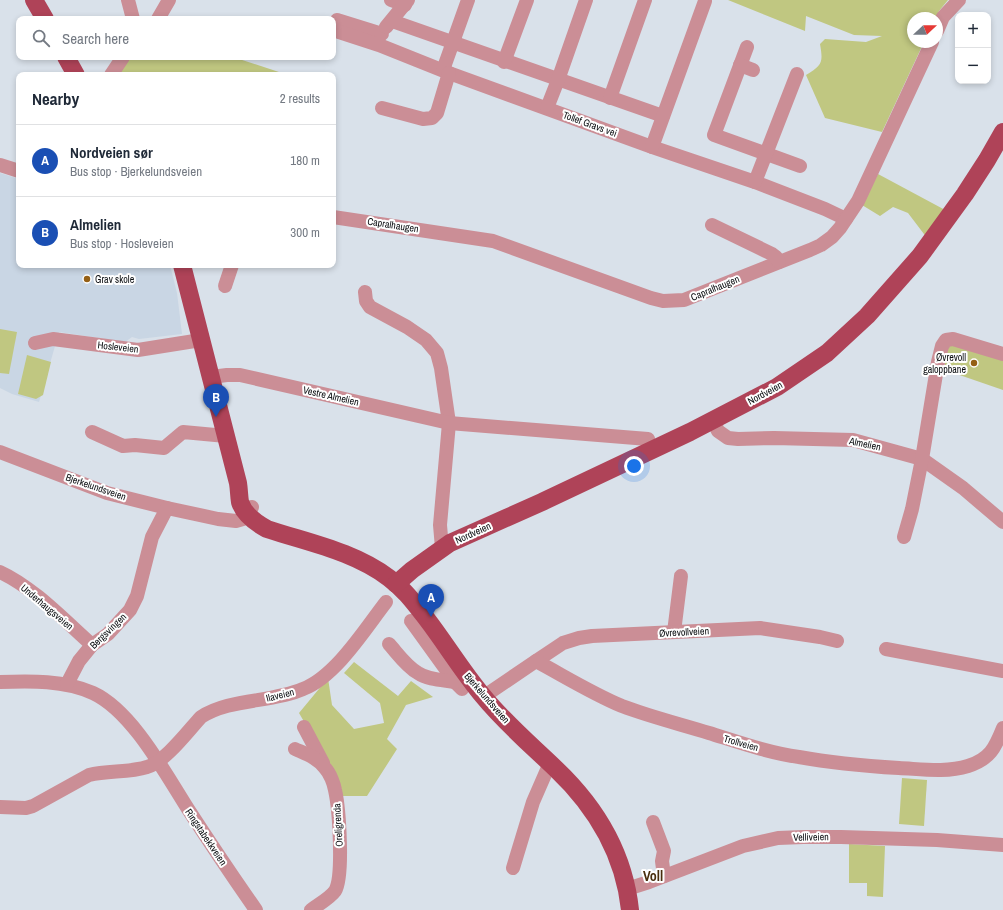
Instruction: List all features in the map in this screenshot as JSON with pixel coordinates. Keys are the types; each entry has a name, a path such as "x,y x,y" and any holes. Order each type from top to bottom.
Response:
{"main road":[{"path":"34,0 43,16"},
{"path":"68,60 74,72"},
{"name":"Nordveien","path":"400,588 418,578 442,548 450,543 659,448 777,387 827,353 868,316 916,261 946,222 988,160 1003,132"},
{"path":"183,268 238,483 240,503 248,510"},
{"name":"Bjerkelundsveien","path":"248,510 258,524 267,529 356,558 369,565 400,588 431,624 483,697 505,721 550,763 577,791 599,820 614,848 619,862 627,889 630,910"}],"street":[{"path":"128,0 131,16"},
{"path":"160,16 169,0"},
{"path":"386,28 406,2 391,0"},
{"path":"382,108 423,119 432,118 437,113 452,42 468,0"},
{"path":"504,62 527,0"},
{"path":"547,108 586,0"},
{"path":"610,98 645,0"},
{"path":"943,17 959,0"},
{"path":"652,146 663,116 694,48 705,1"},
{"path":"336,25 386,28 452,42 504,62 663,116"},
{"name":"Tollef Gravs vei","path":"336,25 379,45 446,72 755,182 825,209 846,219"},
{"path":"747,47 746,68 714,135 800,166"},
{"name":"Capralhaugen","path":"336,217 493,241 618,287 663,301 684,300 821,245 832,237 858,201 929,48"},
{"path":"113,72 121,60"},
{"path":"755,182 797,74"},
{"path":"0,165 16,170"},
{"path":"712,225 772,254 779,262"},
{"path":"225,286 231,268"},
{"path":"365,292 366,301 370,307 407,327 426,340 437,353 452,402 440,525 442,548"},
{"name":"Hosleveien","path":"35,343 53,339 138,350 201,340"},
{"path":"904,537 912,509 922,459 942,346 946,340 953,339 1003,354"},
{"name":"Vestre Almelien","path":"211,377 240,375 449,423 648,440"},
{"name":"Almelien","path":"713,420 718,431 728,438 853,440 922,459 1000,516"},
{"path":"92,432 123,446 135,445 164,448 183,432 226,436"},
{"name":"Bjerkelundsveien","path":"0,452 107,493 167,508 218,518 248,510"},
{"name":"Bergsvingen","path":"67,684 79,661 92,645 108,634 130,610 137,596 152,537 167,508"},
{"name":"Underhaugsveien","path":"0,572 9,576 32,593 92,645"},
{"path":"674,632 681,576"},
{"name":"Ilaveien","path":"158,763 201,717 209,712 226,705 262,700 303,690 318,681 335,666 386,602"},
{"path":"389,644 403,660 419,674 459,685 411,621"},
{"name":"Øvrevollveien","path":"536,661 563,643 592,636 760,628 837,641"},
{"path":"886,649 1003,671"},
{"path":"483,697 536,661"},
{"name":"Trollveien","path":"536,661 621,705 722,737 798,757 869,766 935,770 956,768 968,766 989,755 996,746 1003,728"},
{"name":"Ringstabekkveien","path":"0,682 37,681 67,684 93,693 112,704 127,719 158,763 256,910"},
{"path":"304,727 326,768"},
{"name":"Oreligrenda","path":"295,749 316,759 326,768 335,788 338,803 340,864 338,882 335,891 311,910"},
{"path":"0,807 26,808 34,806 89,775 99,772 140,769 158,763"},
{"path":"512,868 533,802 550,763"},
{"path":"653,822 664,851 662,861 664,876"},
{"name":"Velliveien","path":"627,889 743,846 778,838 842,837 1003,844"}],"shaded area":[{"name":"Grav skole","path":"0,173 16,178 16,268 171,268 177,293 182,334 139,339 132,337 125,342 59,332 39,402 12,394 0,388"}],"green space":[{"path":"728,0 948,0 939,12 907,12 907,48 921,48 882,132 825,118 806,75 819,66 821,59 820,44 825,39 866,42 882,36 854,35 806,16 805,31"},
{"path":"127,60 242,60 279,72 117,72"},
{"path":"878,174 947,211 927,238 908,213 893,207 880,216 862,205"},
{"path":"0,329 17,332 9,374 0,373"},
{"name":"Øvrevoll galoppbane","path":"954,341 1003,356 1003,390 945,370 945,349"},
{"path":"27,355 51,362 43,395 36,399 18,394"},
{"path":"354,662 398,696 411,681 433,697 406,705 387,739 397,749 367,796 340,796 332,770 299,713 328,678 332,705 354,729 384,723 380,703 344,673"},
{"path":"902,778 927,780 924,826 899,824"},
{"path":"849,844 885,846 883,897 867,896 867,883 849,883"}],"place":[{"name":"Grav skole","path":"87,279"},
{"name":"Øvrevoll galoppbane","path":"974,363"},
{"name":"Almelien","path":"216,417"},
{"name":"Nordveien sør","path":"431,617"}],"district":[{"name":"Voll","path":"653,876"}]}
